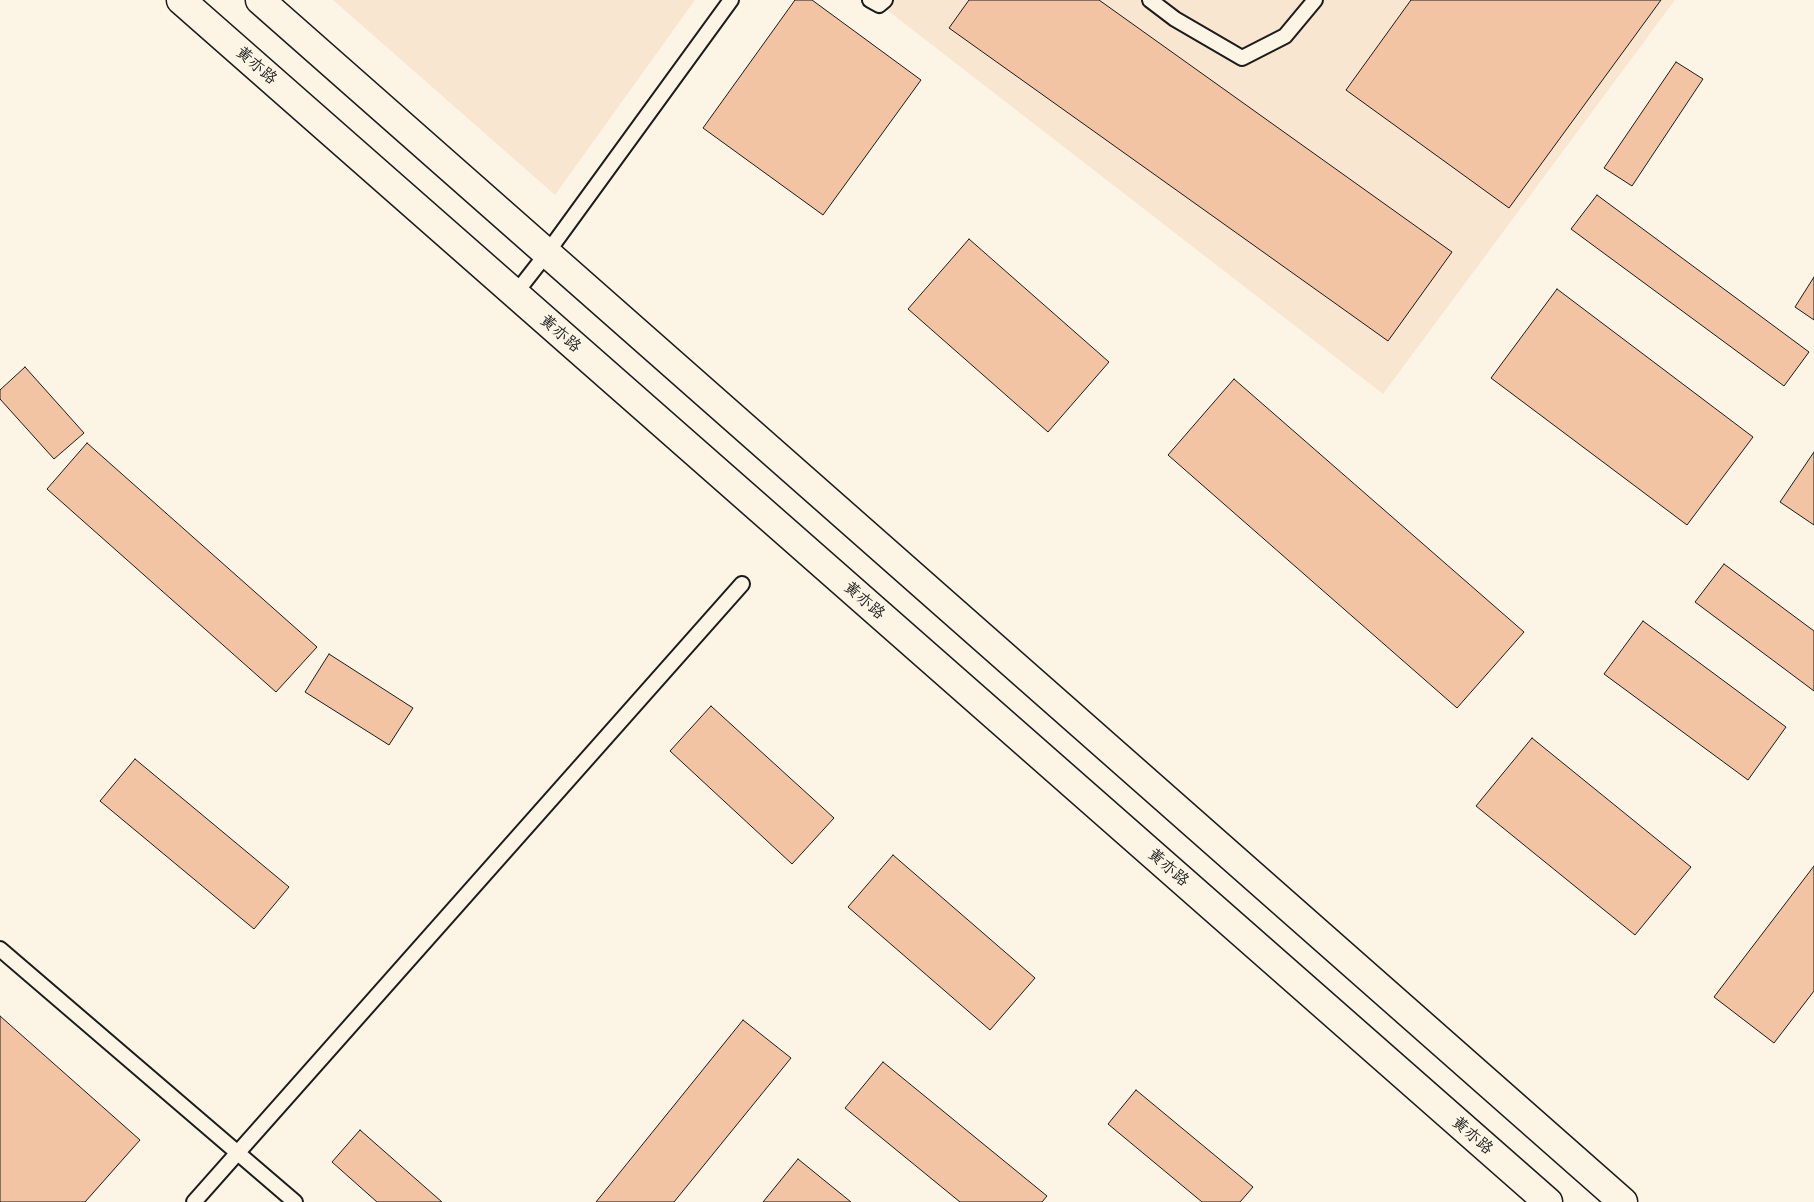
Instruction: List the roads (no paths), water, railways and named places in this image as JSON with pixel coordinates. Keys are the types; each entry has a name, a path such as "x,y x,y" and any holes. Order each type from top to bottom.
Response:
{"main road":[{"name":"黄亦路","path":"180,0 1548,1202"},
{"path":"260,0 1623,1202"}],"lane":[{"path":"515,294 547,253 731,0"},
{"path":"870,0 879,5 885,0"},
{"path":"1150,0 1175,19 1242,58 1285,36 1315,0"},
{"path":"194,1202 742,584"},
{"path":"0,949 295,1202"}]}
